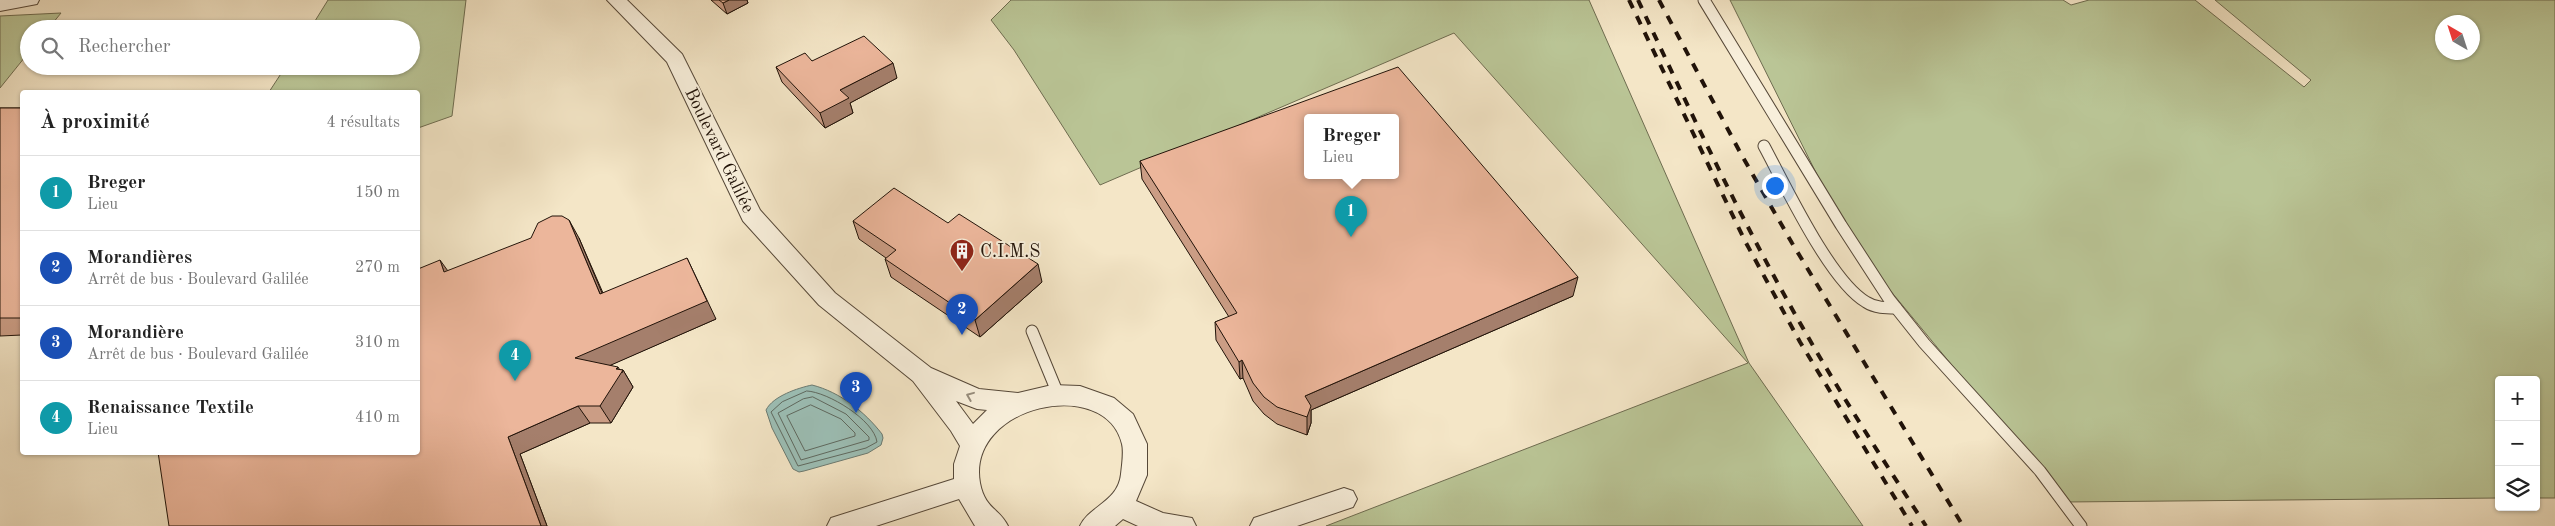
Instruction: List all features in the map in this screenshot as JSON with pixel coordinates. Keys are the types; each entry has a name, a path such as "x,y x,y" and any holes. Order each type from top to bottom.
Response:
{"street":[{"path":"0,5 30,0"},
{"name":"Boulevard Galilée","path":"616,0 675,59 750,215 827,299 921,374 960,424 972,445"},
{"name":"Boulevard Galilée","path":"921,374 977,399 1018,402"},
{"path":"993,525 975,507 966,486 966,465 972,445 984,428 999,414 1018,402 1038,396 1058,394 1083,396 1106,405 1123,420 1134,440 1137,462 1132,484 1119,506 1093,526"},
{"path":"840,526 966,486"},
{"path":"1263,526 1344,499"},
{"path":"1119,506 1162,524 1183,526"}],"lane":[{"path":"1704,0 1868,272 1961,385 2066,502 2081,526"},
{"path":"1764,146 1825,253 1849,287 1862,300 1876,308 1896,308"},
{"path":"1032,331 1058,394"}],"green space":[{"path":"328,0 466,0 452,116 420,127 420,90 270,90 280,75 420,75 420,20 316,20"},
{"path":"1011,0 1589,0 1749,363 1863,526 1326,526 1748,363 1454,33 1100,185 1014,50 991,20"},
{"path":"1730,0 2063,0 2071,5 2089,0 2195,0 2304,87 2311,80 2215,0 2555,0 2555,498 2540,498 2540,376 2495,376 2495,498 2065,502 1851,243"},
{"path":"61,13 55,20 20,20 20,63 0,88 0,16"}],"water":[{"path":"812,385 842,398 860,411 882,434 881,445 868,453 804,471 799,472 793,469 772,428 766,410 769,405 780,397"}],"building":[{"path":"864,36 893,63 840,90 849,98 820,113 776,67 805,53 812,61"},
{"path":"1398,67 1578,277 1305,396 1311,406 1307,417 1277,407 1264,397 1253,383 1242,360 1239,362 1215,322 1237,313 1140,161"},
{"path":"0,108 20,108 20,318 0,318"},
{"name":"C.I.M.S","path":"894,188 948,223 959,214 1038,264 975,320 885,259 896,250 853,221"},
{"path":"552,216 562,216 569,220 600,294 687,258 707,301 575,358 618,367 616,369 623,370 600,406 578,406 508,437 541,526 169,526 158,455 420,455 420,268 440,260 444,272 531,238 538,223"}],"railway":[{"path":"1629,0 1745,241 1800,342 1912,526"},
{"path":"1638,0 1691,113 1786,298 1819,356 1926,526"},
{"path":"1659,0 1741,154 1792,243 1963,526"}],"place":[{"name":"Breger","path":"1351,237"},
{"name":"C.I.M.S","path":"962,272"},
{"name":"Morandières","path":"962,335"},
{"name":"Renaissance Textile","path":"515,381"},
{"name":"Morandière","path":"856,413"}]}
